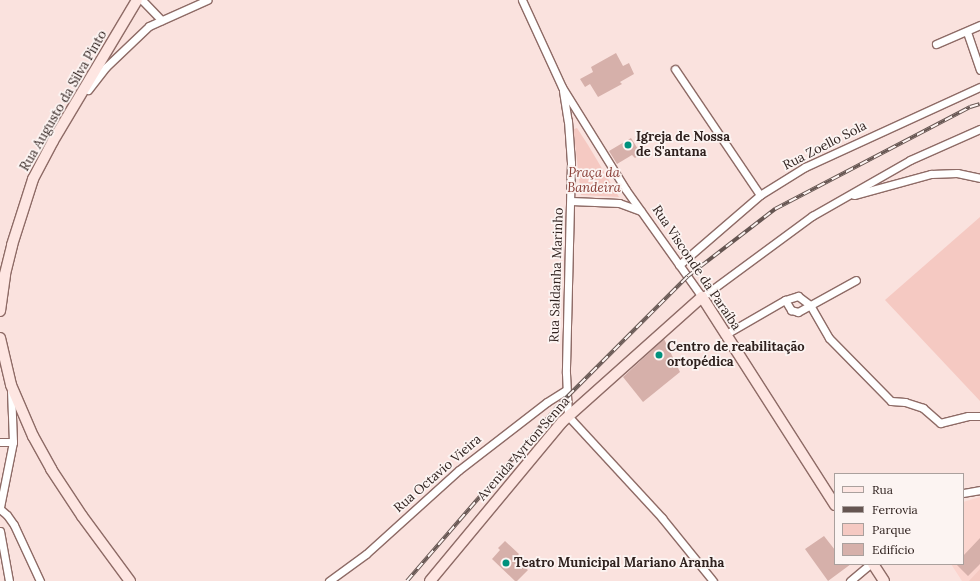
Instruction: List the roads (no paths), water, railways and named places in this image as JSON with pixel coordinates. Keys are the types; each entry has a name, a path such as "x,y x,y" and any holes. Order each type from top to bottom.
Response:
{"main road":[{"name":"Rua Augusto da Silva Pinto","path":"0,311 3,274 19,219 33,179 53,141 137,0"},
{"name":"Rua Visconde da Paraíba","path":"702,298 834,503"},
{"name":"Avenida Ayrton Senna","path":"430,581 568,416 702,298"},
{"path":"0,338 11,385 33,436 51,469 104,548 130,581"},
{"path":"872,565 884,581"}],"street":[{"path":"142,0 161,20"},
{"path":"71,112 106,67 149,26 207,0"},
{"path":"522,0 562,87"},
{"path":"936,44 980,25"},
{"path":"966,32 980,70"},
{"path":"675,69 760,196"},
{"name":"Rua Visconde da Paraíba","path":"562,87 626,190 702,298"},
{"name":"Rua Saldanha Marinho","path":"562,87 570,138 571,201 566,390 568,416"},
{"name":"Rua Zoello Sola","path":"679,265 760,196 805,167 980,87"},
{"path":"702,298 812,216 924,153 980,129"},
{"path":"842,198 931,174 956,173 980,178"},
{"path":"619,203 626,190"},
{"path":"571,201 619,203 641,211"},
{"path":"785,300 791,310 795,312 856,280"},
{"path":"726,334 785,300 798,296 810,305 829,338 891,401 905,402 923,408 940,423 968,416 980,416"},
{"path":"11,385 13,442 0,508 14,525 40,581"},
{"name":"Rua Octavio Vieira","path":"329,581 366,554 459,470 547,402 566,390"},
{"path":"568,416 662,518 713,581"},
{"path":"0,442 13,442"},
{"path":"964,493 980,490"},
{"path":"0,531 9,581"},
{"path":"850,581 870,565"}],"railway":[{"path":"407,581 557,407 688,276 775,209 970,107 980,104"}],"place":[{"name":"Igreja de Nossa de S'antana","path":"628,145"},
{"name":"Centro de reabilitação ortopédica","path":"659,355"},
{"name":"Teatro Municipal Mariano Aranha","path":"506,563"}],"park label":[{"name":"Praça da Bandeira","path":"594,182"}]}
